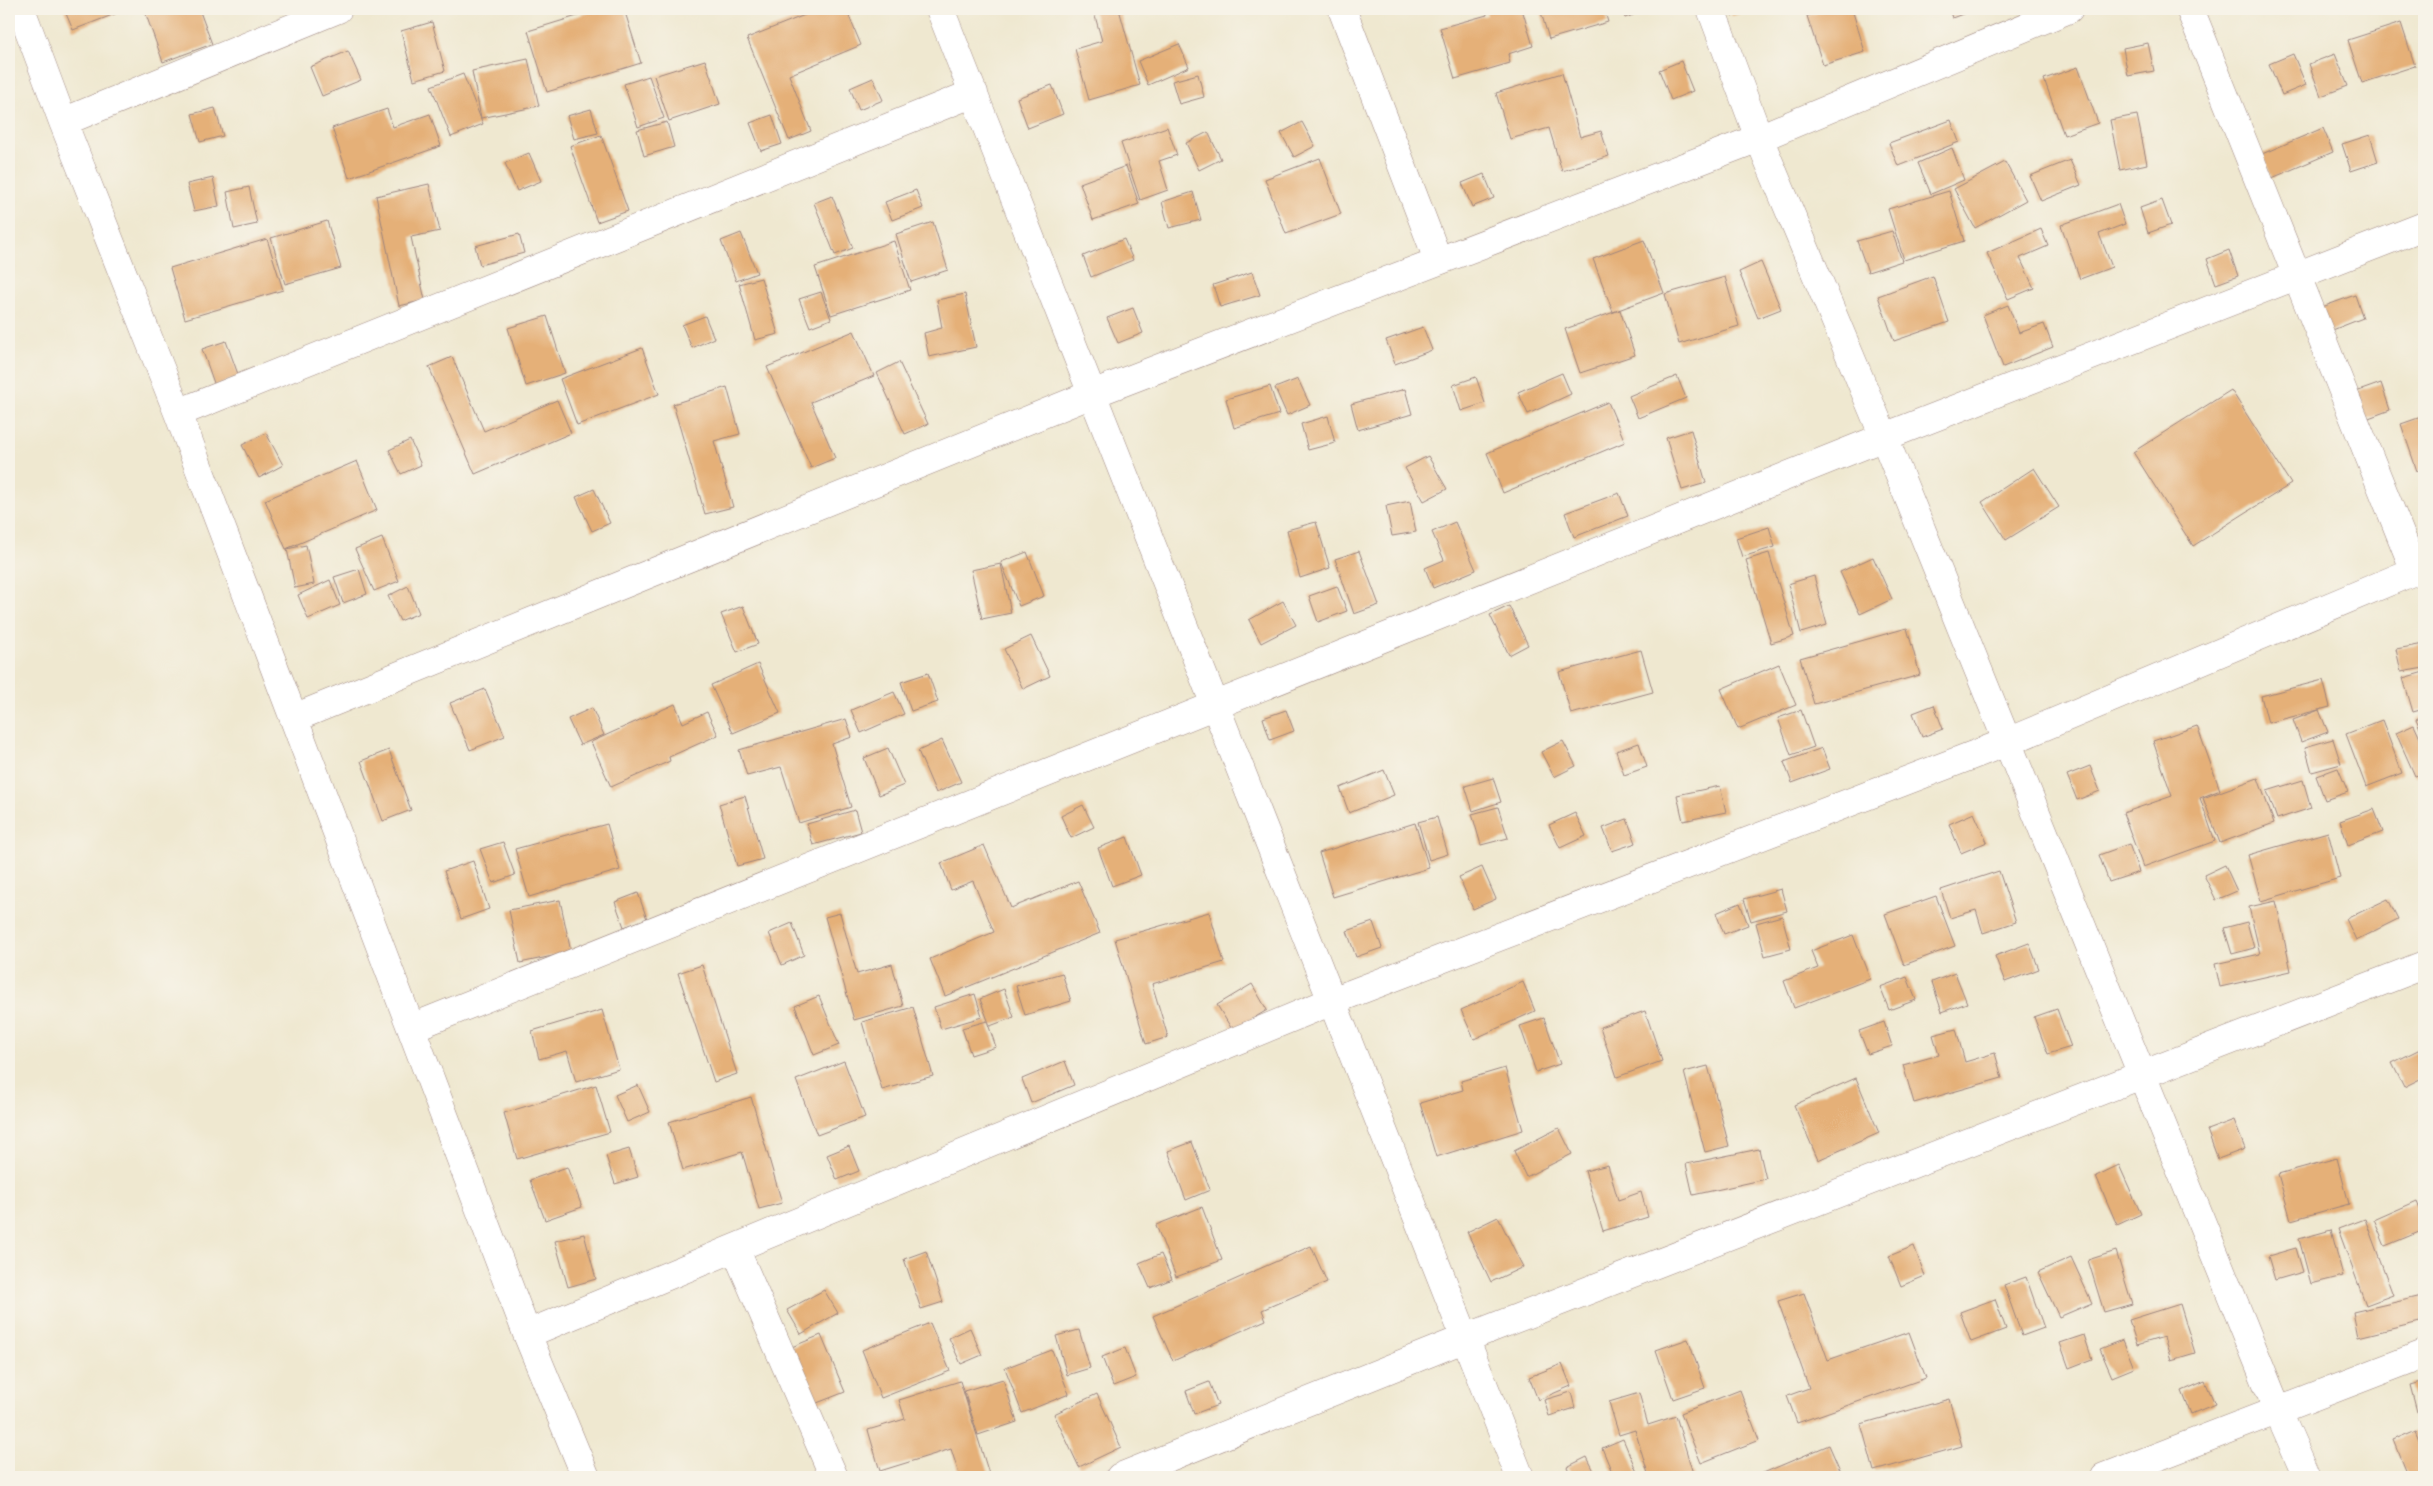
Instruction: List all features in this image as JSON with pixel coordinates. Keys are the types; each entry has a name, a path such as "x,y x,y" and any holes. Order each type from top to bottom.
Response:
{"street":[{"path":"21,9 63,122 178,413 527,1334 586,1477"},
{"path":"63,122 338,9"},
{"path":"940,9 1520,1477"},
{"path":"1342,9 1438,260"},
{"path":"1711,9 1759,138 1884,437 2278,1411 2307,1477"},
{"path":"294,718 1092,394 1759,138 2069,9"},
{"path":"527,1334 1332,1001 2006,742 2420,569 2297,276 2190,9"},
{"path":"178,413 974,93"},
{"path":"411,1028 1884,437 2424,226"},
{"path":"1120,1477 1466,1338 2424,965"},
{"path":"734,1248 834,1477"},
{"path":"2105,1477 2424,1354"}],"building":[{"path":"64,9 128,9 73,30"},
{"path":"144,9 199,9 212,44 163,62"},
{"path":"600,9 624,9 641,63 547,92 528,31"},
{"path":"820,9 846,9 861,45 789,75 811,131 789,140 747,38"},
{"path":"1093,9 1119,9 1140,85 1089,100 1075,49 1102,41"},
{"path":"1486,9 1522,9 1533,46 1508,54 1510,63 1455,79 1440,28 1487,15"},
{"path":"1540,9 1604,9 1608,22 1549,39"},
{"path":"1621,9 1649,9 1625,18"},
{"path":"1730,9 1752,9 1732,16"},
{"path":"1828,9 1852,9 1865,52 1823,65 1807,16"},
{"path":"1949,9 1976,9 1952,18"},
{"path":"432,22 445,71 414,80 401,31"},
{"path":"2401,23 2415,66 2362,83 2348,40"},
{"path":"2148,43 2154,71 2128,76 2123,48"},
{"path":"1179,44 1189,67 1148,85 1138,61"},
{"path":"348,51 361,80 322,96 310,67"},
{"path":"2293,54 2306,85 2282,95 2269,64"},
{"path":"2335,54 2348,86 2321,96 2309,64"},
{"path":"528,59 539,106 481,118 472,71"},
{"path":"705,60 720,104 669,121 654,76"},
{"path":"1681,61 1693,91 1671,100 1659,70"},
{"path":"2078,67 2098,123 2064,135 2044,79"},
{"path":"1562,73 1580,137 1601,131 1609,156 1562,171 1549,128 1510,139 1496,93"},
{"path":"463,74 483,124 451,137 431,86"},
{"path":"1198,74 1204,97 1179,104 1172,81"},
{"path":"649,76 664,118 638,127 624,84"},
{"path":"873,78 883,100 859,110 850,88"},
{"path":"1052,85 1063,114 1028,128 1017,98"},
{"path":"215,108 223,136 200,142 192,114"},
{"path":"387,109 393,127 430,114 441,146 349,178 332,128"},
{"path":"591,109 598,133 574,139 567,116"},
{"path":"772,115 782,144 761,151 750,123"},
{"path":"2137,115 2147,164 2120,170 2110,120"},
{"path":"1951,120 1959,142 1898,166 1889,143"},
{"path":"667,122 674,147 644,156 637,130"},
{"path":"1302,122 1315,146 1294,157 1281,133"},
{"path":"1167,127 1177,155 1159,161 1168,190 1140,200 1121,143"},
{"path":"2323,128 2333,152 2272,178 2262,154"},
{"path":"1208,132 1221,159 1199,170 1186,143"},
{"path":"601,135 628,211 597,222 570,146"},
{"path":"2370,135 2378,162 2351,171 2342,144"},
{"path":"1952,148 1964,180 1931,194 1918,163"},
{"path":"529,153 541,181 517,191 505,163"},
{"path":"1320,158 1341,214 1286,234 1265,179"},
{"path":"2070,160 2081,185 2041,201 2030,176"},
{"path":"2005,162 2026,200 1975,228 1954,189"},
{"path":"1126,166 1139,204 1093,220 1080,183"},
{"path":"1484,174 1494,198 1472,207 1462,183"},
{"path":"213,178 219,206 194,211 187,184"},
{"path":"429,184 440,231 411,237 425,300 399,306 376,196"},
{"path":"249,187 257,224 234,229 227,192"},
{"path":"916,190 923,208 892,220 885,202"},
{"path":"1949,191 1964,241 1904,260 1888,209"},
{"path":"1193,192 1201,220 1169,228 1162,202"},
{"path":"832,196 853,248 835,255 814,203"},
{"path":"2162,200 2171,225 2148,233 2140,208"},
{"path":"2118,204 2125,224 2099,234 2112,267 2080,279 2061,225"},
{"path":"327,221 341,268 285,284 271,238"},
{"path":"933,222 948,270 911,282 896,234"},
{"path":"2041,229 2048,246 2020,258 2034,288 2008,299 1987,253"},
{"path":"1892,231 1902,261 1868,272 1857,241"},
{"path":"741,233 757,273 736,281 721,241"},
{"path":"519,234 524,253 480,265 475,246"},
{"path":"267,239 283,290 185,319 170,268"},
{"path":"1124,239 1133,260 1091,277 1083,256"},
{"path":"1644,240 1664,293 1613,312 1593,259"},
{"path":"894,241 910,290 831,315 815,267"},
{"path":"2229,250 2238,276 2216,284 2207,259"},
{"path":"1761,262 1781,309 1758,318 1739,272"},
{"path":"1252,272 1260,295 1220,307 1213,285"},
{"path":"1933,276 1949,322 1894,341 1878,296"},
{"path":"1725,277 1739,326 1679,344 1665,294"},
{"path":"761,278 778,334 755,340 739,284"},
{"path":"821,292 831,319 810,327 799,299"},
{"path":"965,294 976,347 929,357 924,333 942,328 937,300"},
{"path":"2355,295 2363,318 2330,331 2322,307"},
{"path":"2008,305 2019,333 2044,324 2053,347 2003,367 1983,315"},
{"path":"1133,308 1143,333 1118,343 1107,318"},
{"path":"1620,310 1635,355 1580,373 1565,329"},
{"path":"547,316 565,373 526,386 508,328"},
{"path":"705,316 714,338 692,348 682,325"},
{"path":"1423,327 1432,350 1395,364 1386,340"},
{"path":"854,331 874,376 811,402 835,458 811,468 767,367"},
{"path":"226,341 239,377 215,386 202,349"},
{"path":"642,348 659,394 577,425 560,379"},
{"path":"452,357 484,431 557,400 571,433 475,474 429,367"},
{"path":"899,362 928,424 905,434 877,373"},
{"path":"1562,373 1571,394 1528,414 1518,392"},
{"path":"1677,376 1686,398 1638,418 1629,396"},
{"path":"1476,377 1485,403 1461,411 1453,385"},
{"path":"1298,379 1310,405 1287,415 1275,388"},
{"path":"2381,383 2390,410 2366,419 2356,392"},
{"path":"1270,386 1279,414 1234,428 1226,399"},
{"path":"727,387 740,434 714,441 733,507 705,514 673,404"},
{"path":"1405,389 1412,414 1358,430 1351,404"},
{"path":"2231,390 2291,484 2193,546 2133,452"},
{"path":"1608,402 1625,442 1503,493 1487,453"},
{"path":"1328,416 1335,443 1308,450 1301,424"},
{"path":"2424,416 2424,469 2417,471 2401,424"},
{"path":"1691,430 1706,483 1682,490 1666,438"},
{"path":"266,433 283,465 259,478 242,445"},
{"path":"410,440 421,465 401,474 389,450"},
{"path":"1428,456 1447,489 1424,501 1405,468"},
{"path":"357,461 377,510 286,549 265,500"},
{"path":"2034,468 2059,507 2006,540 1982,502"},
{"path":"594,489 610,523 592,531 576,497"},
{"path":"1619,493 1628,516 1574,537 1565,513"},
{"path":"1410,501 1416,532 1392,536 1386,506"},
{"path":"1316,522 1330,568 1300,578 1287,530"},
{"path":"1455,522 1476,570 1433,588 1425,568 1444,560 1432,532"},
{"path":"1769,527 1775,547 1742,557 1736,538"},
{"path":"382,538 399,581 374,591 355,549"},
{"path":"306,545 314,584 295,588 287,549"},
{"path":"1359,551 1379,605 1354,614 1335,559"},
{"path":"1027,552 1044,596 1019,606 1001,562"},
{"path":"1769,553 1794,636 1771,643 1746,560"},
{"path":"1873,557 1892,599 1860,614 1840,572"},
{"path":"1001,564 1011,613 982,619 971,570"},
{"path":"359,569 367,594 343,603 334,577"},
{"path":"1814,576 1827,625 1801,633 1788,584"},
{"path":"330,580 340,605 308,619 298,595"},
{"path":"408,586 419,613 400,621 388,596"},
{"path":"1337,586 1347,611 1318,622 1309,596"},
{"path":"1283,601 1296,625 1261,643 1249,620"},
{"path":"743,606 758,644 737,652 721,614"},
{"path":"1509,606 1528,645 1509,655 1490,615"},
{"path":"1907,628 1920,675 1814,704 1800,658"},
{"path":"1031,636 1050,676 1023,689 1004,649"},
{"path":"2424,644 2424,668 2401,672 2396,649"},
{"path":"1641,650 1653,692 1571,714 1559,672"},
{"path":"758,664 780,713 733,733 711,685"},
{"path":"1779,664 1796,705 1738,729 1721,689"},
{"path":"2424,672 2424,709 2413,712 2403,678"},
{"path":"928,673 938,702 911,711 901,682"},
{"path":"2323,680 2330,707 2268,723 2261,696"},
{"path":"485,689 505,736 470,750 450,703"},
{"path":"894,692 904,714 861,733 851,710"},
{"path":"675,704 683,723 707,712 718,735 669,757 670,761 611,787 591,742"},
{"path":"1934,705 1943,729 1922,737 1913,713"},
{"path":"592,708 604,735 580,745 568,719"},
{"path":"1286,710 1294,731 1270,740 1263,718"},
{"path":"1801,710 1814,747 1791,755 1778,718"},
{"path":"2319,710 2328,732 2301,742 2293,720"},
{"path":"2424,715 2424,737 2416,719"},
{"path":"846,719 852,737 832,744 851,807 799,823 781,767 747,776 739,750"},
{"path":"2382,720 2402,773 2366,787 2346,734"},
{"path":"2414,725 2424,747 2424,773 2415,776 2396,733"},
{"path":"2197,726 2220,790 2200,798 2215,841 2143,867 2123,813 2172,796 2153,741"},
{"path":"2333,739 2341,764 2312,772 2305,747"},
{"path":"942,740 961,782 936,793 918,751"},
{"path":"1563,741 1576,766 1554,777 1541,752"},
{"path":"1639,743 1647,767 1624,775 1616,751"},
{"path":"888,748 904,785 879,795 864,758"},
{"path":"1822,748 1830,769 1792,783 1784,762"},
{"path":"389,750 411,810 383,821 361,761"},
{"path":"2090,766 2100,791 2077,800 2067,775"},
{"path":"2338,768 2348,792 2325,800 2316,776"},
{"path":"1384,770 1394,795 1349,813 1340,788"},
{"path":"1493,778 1501,802 1473,811 1465,786"},
{"path":"2258,778 2274,823 2220,843 2203,798"},
{"path":"2303,780 2311,808 2277,819 2267,791"},
{"path":"1720,786 1726,812 1683,821 1677,795"},
{"path":"745,796 763,859 737,866 719,804"},
{"path":"1083,805 1094,827 1071,838 1061,816"},
{"path":"1498,807 1508,838 1481,845 1472,814"},
{"path":"2374,809 2383,832 2348,845 2340,821"},
{"path":"855,810 861,832 813,845 807,824"},
{"path":"1575,813 1586,836 1560,848 1549,825"},
{"path":"1974,813 1987,842 1961,853 1949,824"},
{"path":"1437,817 1448,854 1429,860 1418,822"},
{"path":"1627,819 1636,843 1612,851 1603,828"},
{"path":"1415,823 1429,868 1333,897 1319,853"},
{"path":"607,824 620,870 529,897 515,849"},
{"path":"2328,832 2340,878 2261,901 2248,855"},
{"path":"1127,837 1141,875 1112,886 1098,848"},
{"path":"503,842 515,875 493,883 480,849"},
{"path":"2129,844 2139,872 2109,882 2099,855"},
{"path":"984,845 1011,908 1078,881 1100,933 945,996 930,959 994,932 973,881 951,890 941,863"},
{"path":"473,861 489,909 461,919 444,871"},
{"path":"2225,865 2237,891 2216,900 2204,875"},
{"path":"1482,867 1496,899 1473,909 1459,877"},
{"path":"1999,871 2016,922 1983,933 1976,910 1950,918 1941,890"},
{"path":"1781,889 1787,911 1751,921 1744,899"},
{"path":"638,893 647,919 624,927 615,902"},
{"path":"1936,896 1955,946 1904,965 1885,914"},
{"path":"2388,899 2398,919 2356,940 2346,919"},
{"path":"560,900 571,952 520,963 509,910"},
{"path":"2276,901 2291,971 2220,987 2215,964 2260,954 2249,907"},
{"path":"1740,903 1748,925 1724,934 1716,913"},
{"path":"1209,912 1224,962 1152,984 1168,1037 1146,1044 1115,939"},
{"path":"840,913 857,974 892,964 903,1006 854,1020 825,917"},
{"path":"1782,916 1791,949 1765,956 1756,923"},
{"path":"1373,922 1382,948 1356,957 1347,931"},
{"path":"2247,922 2254,948 2232,954 2224,928"},
{"path":"792,923 804,955 782,965 769,933"},
{"path":"1853,935 1870,979 1794,1008 1784,981 1818,968 1811,951"},
{"path":"2029,943 2039,969 2005,982 1995,956"},
{"path":"702,965 737,1074 714,1082 678,973"},
{"path":"1062,973 1071,1001 1025,1015 1016,986"},
{"path":"1955,973 1967,1003 1942,1012 1932,982"},
{"path":"1907,977 1916,1000 1889,1010 1880,987"},
{"path":"1523,982 1535,1011 1474,1039 1461,1010"},
{"path":"1252,984 1267,1010 1233,1031 1217,1005"},
{"path":"1004,989 1014,1017 990,1026 980,999"},
{"path":"975,994 982,1017 941,1029 934,1007"},
{"path":"819,996 839,1045 814,1055 795,1006"},
{"path":"913,1007 933,1076 882,1090 862,1022"},
{"path":"2057,1009 2071,1047 2048,1054 2034,1017"},
{"path":"602,1010 619,1069 576,1082 567,1051 539,1059 532,1031"},
{"path":"1645,1011 1662,1061 1617,1077 1600,1027"},
{"path":"1544,1018 1560,1064 1536,1072 1520,1026"},
{"path":"987,1021 996,1047 971,1055 962,1028"},
{"path":"1884,1022 1892,1046 1868,1054 1859,1031"},
{"path":"1956,1029 1965,1062 1995,1053 2002,1078 1914,1103 1903,1065 1939,1055 1933,1035"},
{"path":"2424,1047 2424,1077 2404,1087 2392,1063"},
{"path":"844,1061 865,1117 817,1135 796,1080"},
{"path":"1065,1061 1074,1085 1031,1103 1022,1079"},
{"path":"1708,1066 1729,1146 1705,1152 1684,1072"},
{"path":"1505,1068 1523,1130 1436,1157 1420,1103 1463,1090 1461,1081"},
{"path":"1856,1078 1879,1133 1818,1160 1794,1105"},
{"path":"596,1085 610,1132 517,1159 504,1113"},
{"path":"638,1085 650,1112 627,1122 615,1095"},
{"path":"751,1097 782,1203 759,1209 742,1152 683,1170 669,1122"},
{"path":"2234,1120 2245,1149 2218,1159 2207,1130"},
{"path":"1559,1128 1572,1154 1526,1177 1514,1151"},
{"path":"1192,1142 1210,1190 1186,1200 1168,1151"},
{"path":"849,1146 859,1171 837,1180 827,1155"},
{"path":"629,1149 638,1177 615,1184 606,1156"},
{"path":"1759,1149 1766,1179 1693,1195 1686,1164"},
{"path":"2337,1158 2349,1204 2291,1220 2278,1174"},
{"path":"1608,1165 1618,1200 1641,1192 1648,1217 1603,1231 1585,1171"},
{"path":"2119,1165 2141,1214 2117,1225 2096,1176"},
{"path":"567,1167 582,1207 545,1220 530,1180"},
{"path":"2417,1201 2424,1218 2424,1230 2385,1246 2374,1220"},
{"path":"1202,1207 1222,1260 1176,1277 1156,1225"},
{"path":"1498,1217 1523,1267 1491,1282 1467,1232"},
{"path":"2365,1219 2393,1295 2366,1305 2338,1229"},
{"path":"2331,1230 2343,1276 2311,1284 2299,1239"},
{"path":"584,1234 596,1279 568,1287 555,1241"},
{"path":"1311,1246 1327,1282 1262,1310 1266,1320 1173,1361 1153,1316"},
{"path":"1914,1246 1925,1276 1901,1286 1889,1256"},
{"path":"2296,1248 2303,1272 2275,1280 2268,1256"},
{"path":"926,1251 943,1302 921,1309 904,1259"},
{"path":"2116,1251 2132,1304 2104,1312 2088,1260"},
{"path":"1161,1254 1172,1279 1150,1288 1139,1263"},
{"path":"2071,1257 2092,1303 2059,1317 2038,1272"},
{"path":"2026,1277 2044,1328 2022,1336 2004,1285"},
{"path":"824,1290 838,1313 801,1334 787,1310"},
{"path":"1804,1293 1828,1360 1909,1332 1926,1378 1797,1423 1787,1396 1809,1388 1778,1301"},
{"path":"2422,1296 2424,1321 2358,1337 2353,1312"},
{"path":"1995,1299 2006,1329 1971,1342 1960,1312"},
{"path":"2180,1304 2195,1353 2171,1360 2164,1337 2137,1345 2129,1320"},
{"path":"930,1323 950,1371 881,1398 862,1350"},
{"path":"970,1328 982,1355 961,1364 949,1338"},
{"path":"1079,1330 1090,1368 1067,1375 1056,1336"},
{"path":"821,1335 845,1392 817,1403 772,1355"},
{"path":"2084,1335 2092,1359 2069,1368 2060,1343"},
{"path":"1688,1339 1705,1388 1673,1399 1656,1350"},
{"path":"2123,1340 2134,1368 2112,1377 2100,1349"},
{"path":"1125,1348 1136,1377 1113,1386 1102,1357"},
{"path":"1052,1350 1069,1394 1022,1413 1005,1368"},
{"path":"1562,1364 1571,1386 1538,1400 1529,1377"},
{"path":"1003,1379 1017,1422 978,1435 964,1391"},
{"path":"960,1381 990,1477 960,1477 951,1449 880,1471 868,1430 905,1419 899,1400"},
{"path":"2205,1381 2215,1404 2191,1414 2182,1391"},
{"path":"2424,1381 2424,1410 2417,1412 2410,1385"},
{"path":"1209,1382 1218,1405 1194,1414 1186,1391"},
{"path":"1740,1390 1759,1440 1701,1463 1681,1413"},
{"path":"1571,1392 1575,1408 1549,1416 1544,1400"},
{"path":"1639,1393 1648,1425 1676,1416 1694,1477 1649,1477 1635,1430 1619,1435 1609,1402"},
{"path":"1097,1394 1121,1447 1079,1467 1054,1414"},
{"path":"1949,1399 1962,1446 1874,1471 1861,1424"},
{"path":"2416,1430 2424,1449 2424,1477 2408,1477 2393,1440"},
{"path":"1623,1439 1639,1477 1614,1477 1602,1448"},
{"path":"1829,1445 1843,1477 1754,1477"},
{"path":"1587,1457 1597,1477 1572,1477 1567,1467"}]}
